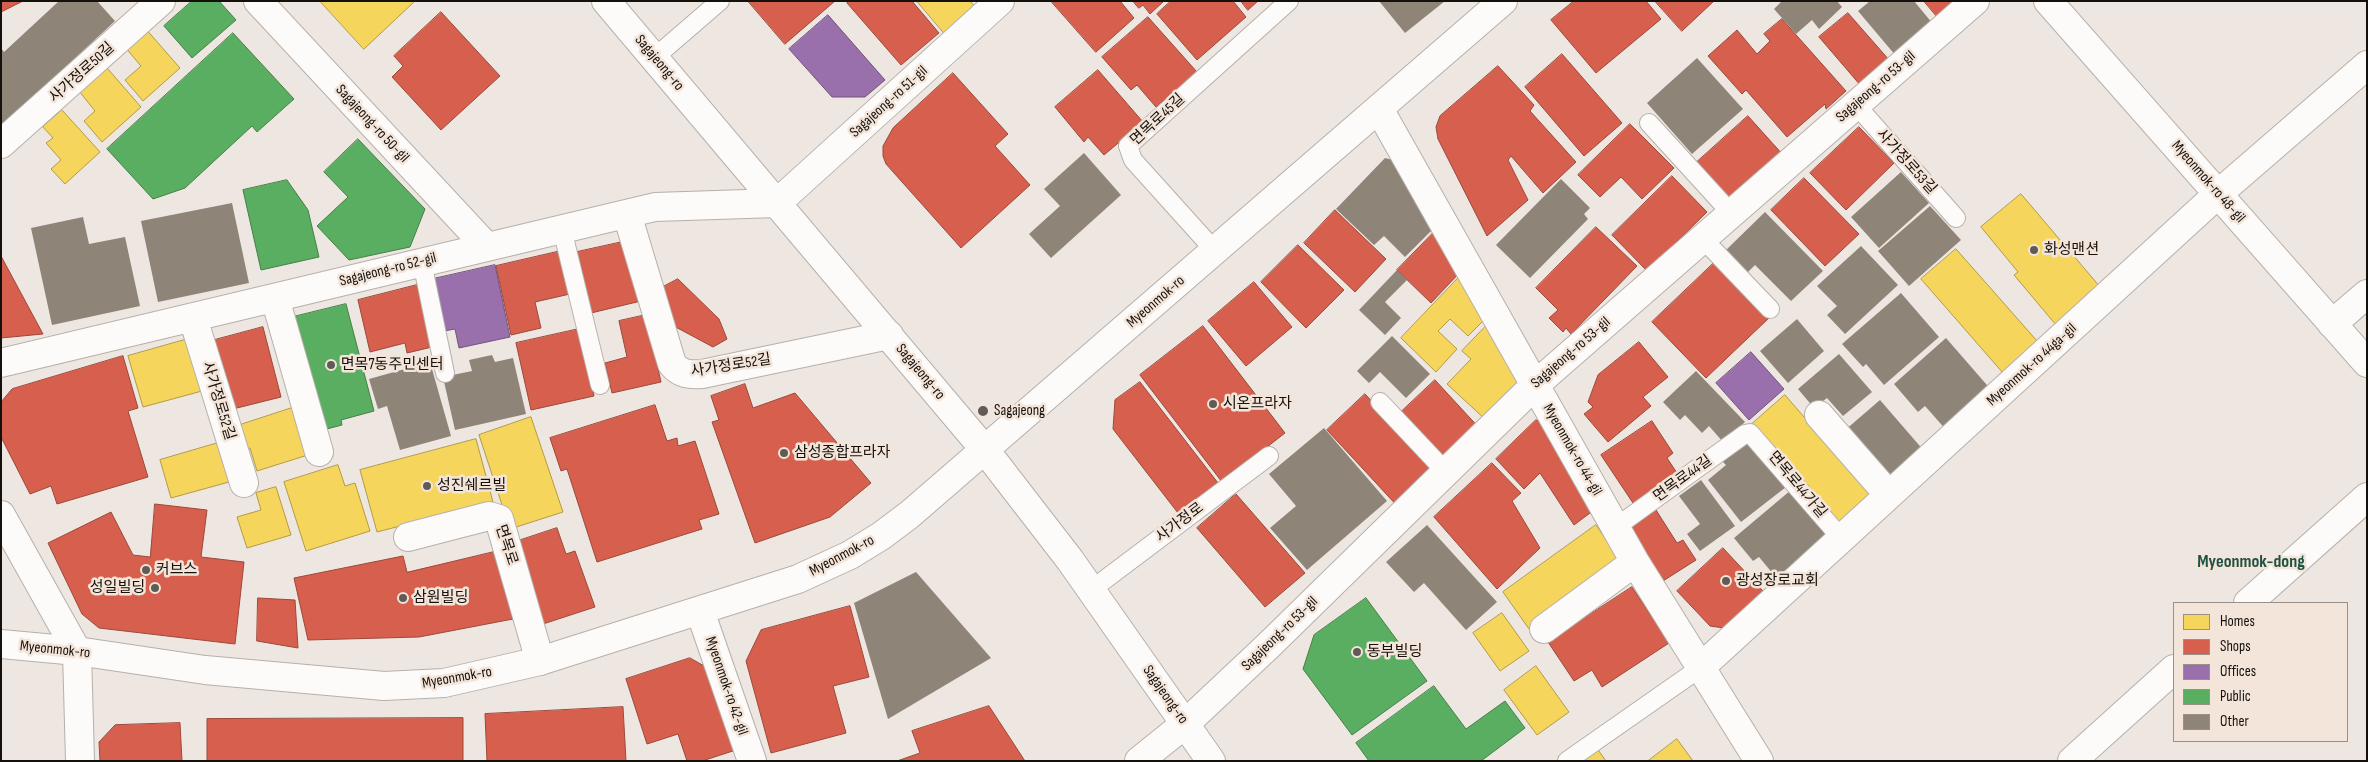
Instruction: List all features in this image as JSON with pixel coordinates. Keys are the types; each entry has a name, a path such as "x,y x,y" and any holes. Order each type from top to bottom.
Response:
{"street":[{"name":"사가정로50길","path":"1,144 162,1"},
{"name":"Sagajeong-ro 50-gil","path":"258,1 486,246"},
{"name":"Sagajeong-ro","path":"606,1 985,450 1091,590 1211,761"},
{"name":"Sagajeong-ro 51-gil","path":"777,203 1000,1"},
{"name":"Myeonmok-ro","path":"1,644 77,651 205,670 384,686 444,683 540,661 798,579 850,555 908,515 1503,1"},
{"name":"Sagajeong-ro 53-gil","path":"1139,761 1185,724 1274,641 1535,385 1975,1"},
{"name":"Myeonmok-ro 48-gil","path":"2048,1 2367,363"},
{"name":"Myeonmok-ro 44ga-gil","path":"1700,668 2218,194 2367,65"},
{"name":"Myeonmok-ro 44-gil","path":"1379,109 1635,562 1759,761"},
{"name":"Sagajeong-ro 52-gil","path":"1,363 655,207 777,203"},
{"name":"사가정로52길","path":"627,214 672,364 679,372 702,374 888,335"},
{"path":"2332,324 2367,294"},
{"path":"275,298 318,452"},
{"name":"사가정로52길","path":"193,318 244,483"},
{"path":"1819,415 1889,495"},
{"path":"2249,602 2367,497"},
{"path":"1,516 77,651 80,761"},
{"name":"면목로","path":"408,537 489,516 498,519 540,661"},
{"path":"1544,629 1635,562"},
{"name":"Myeonmok-ro 42-gil","path":"700,611 752,761"},
{"path":"2072,761 2173,670"}],"lane":[{"path":"654,58 720,1"},
{"name":"면목로45길","path":"1215,251 1133,160 1128,146 1289,1"},
{"name":"사가정로53길","path":"1856,105 1956,218"},
{"path":"1649,123 1732,213"},
{"path":"562,229 600,385"},
{"path":"1703,239 1770,309"},
{"path":"422,262 445,373"},
{"path":"1380,402 1446,472"},
{"name":"면목로44길","path":"1616,527 1745,434 1750,433"},
{"name":"면목로44가길","path":"1750,433 1842,539"},
{"name":"사가정로","path":"1091,590 1269,456"},
{"path":"1567,761 1700,668"}],"building: Homes":[{"path":"320,1 415,1 364,49"},
{"path":"917,1 970,1 976,8 945,34"},
{"path":"145,28 180,68 143,101 125,80 141,66 124,46"},
{"path":"101,61 141,107 102,142 84,121 95,111 79,91"},
{"path":"62,110 100,152 65,184 51,169 61,160 46,143 53,138 43,127"},
{"name":"화성맨션","path":"2021,194 2101,288 2056,325 2014,275 2018,272 1981,227"},
{"path":"1956,249 2038,342 2003,373 1921,279"},
{"path":"1465,271 1489,315 1468,336 1450,319 1438,331 1457,349 1436,372 1401,338"},
{"path":"1490,322 1519,367 1519,387 1487,421 1447,384 1471,359 1462,351"},
{"path":"188,339 202,391 143,407 128,356"},
{"path":"1785,395 1874,498 1841,526 1752,424"},
{"path":"295,407 311,454 257,471 250,448 244,450 237,426"},
{"path":"531,417 563,512 510,529 479,435"},
{"name":"성진쉐르빌","path":"476,439 493,502 377,532 360,470"},
{"path":"218,443 229,482 171,498 160,460"},
{"path":"338,465 345,486 355,483 370,531 306,551 284,482"},
{"path":"276,487 291,535 247,548 237,517 261,510 256,493"},
{"path":"1596,525 1622,562 1529,629 1503,592"},
{"path":"1502,613 1529,651 1500,671 1473,633"},
{"path":"1536,666 1569,712 1537,735 1504,690"},
{"path":"1677,739 1693,761 1648,761"},
{"path":"1596,747 1606,761 1578,761"}],"building: Shops":[{"path":"1,1 23,1 1,12"},
{"path":"748,1 835,1 785,44"},
{"path":"850,1 912,1 939,33 901,65 847,3"},
{"path":"1051,1 1120,1 1134,18 1096,52"},
{"path":"1133,1 1164,1 1150,14 1143,5 1139,8"},
{"path":"1171,1 1233,1 1246,17 1197,60 1157,14"},
{"path":"1241,1 1258,1 1248,10"},
{"path":"1574,1 1646,1 1661,19 1596,73 1551,20"},
{"path":"1655,1 1714,1 1682,31"},
{"path":"1924,1 1962,1 1940,20"},
{"path":"441,12 500,76 441,130 392,77 403,66 394,56"},
{"path":"1848,13 1890,61 1861,86 1819,37"},
{"path":"1148,17 1197,72 1156,107 1137,85 1131,90 1102,57"},
{"path":"1782,19 1846,91 1826,109 1825,104 1787,137 1746,90 1742,94 1708,56 1737,30 1757,54 1770,41 1764,34"},
{"path":"1562,54 1622,123 1584,156 1525,87"},
{"path":"1498,66 1534,105 1530,111 1576,162 1543,193 1511,156 1508,160 1528,200 1487,236 1438,139 1436,127 1440,116"},
{"path":"1098,70 1143,122 1104,155 1088,137 1084,142 1055,107"},
{"path":"953,73 1008,134 995,146 1030,185 961,248 886,164 883,156 883,146 893,128"},
{"path":"1748,116 1784,156 1732,202 1697,162"},
{"path":"1630,124 1674,168 1642,199 1621,177 1600,197 1578,175"},
{"path":"1859,127 1894,163 1846,210 1810,173"},
{"path":"1672,176 1707,212 1647,271 1612,235"},
{"path":"1804,178 1859,234 1825,266 1771,210"},
{"path":"1335,210 1386,259 1355,292 1304,243"},
{"path":"1440,226 1463,269 1431,303 1397,270"},
{"path":"1596,227 1637,266 1571,334 1566,328 1563,332 1549,318 1558,310 1536,288"},
{"path":"627,241 641,301 591,313 577,252"},
{"path":"1298,245 1344,290 1306,328 1261,282"},
{"path":"561,251 570,294 535,302 541,328 511,335 496,266"},
{"path":"1,256 43,334 1,338"},
{"path":"1716,261 1770,317 1706,378 1652,322"},
{"path":"678,279 719,319 727,339 713,347 670,324 661,288"},
{"path":"1254,282 1292,327 1246,366 1208,321"},
{"path":"417,285 432,347 407,353 405,343 370,352 358,300"},
{"path":"646,315 661,382 612,393 605,363 627,357 619,321"},
{"name":"시온프라자","path":"1203,326 1285,433 1222,482 1140,375"},
{"path":"263,327 281,397 229,410 211,341"},
{"path":"579,329 594,396 531,410 516,343"},
{"path":"1639,342 1668,377 1643,397 1651,406 1608,442 1584,414 1593,407 1588,402 1598,375"},
{"path":"123,356 138,408 128,411 148,477 57,504 51,486 30,494 1,437 1,402 12,389"},
{"path":"1435,380 1482,431 1447,464 1399,414"},
{"path":"1140,382 1218,483 1178,513 1113,429 1115,400"},
{"name":"삼성종합프라자","path":"745,384 753,408 795,393 871,483 830,517 755,543 712,422 719,420 711,396"},
{"path":"1365,394 1439,473 1400,509 1327,430"},
{"path":"655,405 667,441 677,438 678,446 695,441 719,514 699,520 702,529 597,562 567,469 561,471 550,438"},
{"path":"1536,420 1552,424 1598,507 1574,525 1540,473 1524,489 1496,459"},
{"path":"1652,421 1673,453 1667,458 1679,476 1635,506 1601,455"},
{"path":"1492,463 1521,493 1512,501 1540,548 1497,589 1434,517"},
{"path":"1236,494 1305,573 1265,607 1197,528"},
{"name":"성일빌딩","path":"155,504 207,510 201,557 244,562 235,644 99,628 82,614 48,543 111,512 133,555 150,557"},
{"path":"1656,510 1677,543 1683,540 1696,560 1663,581 1629,527"},
{"path":"557,528 566,554 575,551 595,607 543,624 515,542"},
{"path":"1723,548 1763,591 1724,628 1710,626 1677,591"},
{"name":"삼원빌딩","path":"494,552 513,619 419,637 308,640 294,578 403,556 407,572"},
{"path":"1632,587 1669,643 1602,687 1592,670 1574,681 1548,642"},
{"path":"258,598 295,600 298,648 257,641"},
{"path":"850,606 869,677 833,686 846,733 771,753 746,661 761,630"},
{"path":"690,658 713,671 739,749 702,761 687,761 678,734 647,744 626,679"},
{"path":"989,706 1025,761 897,761 920,753 912,731"},
{"path":"623,707 626,761 487,761 485,714"},
{"path":"463,718 463,761 207,761 207,719"},
{"path":"180,723 182,761 100,761 99,742 115,725"}],"building: Offices":[{"path":"828,15 885,80 865,97 832,97 789,49"},
{"path":"495,265 510,337 459,348 455,329 444,331 433,279"},
{"path":"1751,352 1784,389 1749,420 1716,383"}],"building: Public":[{"path":"192,1 219,1 236,20 192,58 164,26"},
{"path":"233,33 294,99 257,132 252,126 185,188 153,199 107,149"},
{"path":"358,139 425,209 410,247 349,260 317,226 348,197 324,172"},
{"path":"287,180 308,210 319,257 261,270 243,190"},
{"name":"면목7동주민센터","path":"346,304 374,411 341,420 342,425 319,431 289,318"},
{"name":"동부빌딩","path":"1366,598 1427,681 1352,735 1303,669 1314,635"},
{"path":"1434,686 1466,729 1505,701 1525,728 1481,761 1369,761 1356,743"}],"building: Other":[{"path":"59,1 97,1 115,21 1,127 1,48 4,52"},
{"path":"1379,1 1445,1 1405,33"},
{"path":"1782,1 1837,1 1842,7 1819,29 1812,20 1796,34 1774,9"},
{"path":"1870,1 1914,1 1933,24 1896,56 1858,11"},
{"path":"1697,58 1743,109 1692,154 1647,103"},
{"path":"1084,153 1121,195 1051,258 1029,234 1060,206 1044,189"},
{"path":"1385,158 1405,163 1438,224 1405,257 1384,236 1374,245 1336,209"},
{"path":"1901,172 1929,203 1879,248 1851,217"},
{"path":"1561,179 1590,208 1584,214 1588,219 1530,278 1496,245"},
{"path":"232,203 249,283 158,302 141,221"},
{"path":"1930,206 1961,240 1909,286 1878,251"},
{"path":"1765,212 1823,271 1791,301 1755,265 1746,274 1724,252"},
{"path":"83,217 89,244 125,237 140,306 52,325 31,228"},
{"path":"1861,246 1898,285 1845,334 1827,315 1837,306 1817,286"},
{"path":"1397,270 1407,280 1385,302 1401,318 1385,335 1359,310"},
{"path":"1901,293 1939,337 1884,385 1866,364 1863,367 1842,344"},
{"path":"1797,319 1824,351 1788,383 1760,351"},
{"path":"1392,336 1430,374 1406,398 1380,372 1369,383 1357,371"},
{"path":"1946,338 1993,392 1948,432 1925,406 1918,412 1894,384"},
{"path":"1839,354 1872,392 1843,416 1827,398 1814,408 1798,389"},
{"path":"492,355 495,362 513,358 526,414 455,430 443,377 472,371 469,360"},
{"path":"430,362 451,436 400,450 387,406 378,409 369,379"},
{"path":"1696,371 1745,422 1723,442 1709,426 1702,433 1685,415 1680,420 1663,402"},
{"path":"1880,400 1925,452 1889,483 1844,431"},
{"path":"1324,428 1387,501 1307,570 1270,528 1296,506 1269,474"},
{"path":"1748,440 1786,487 1741,522 1708,480 1726,465 1722,461"},
{"path":"1701,480 1735,526 1700,551 1687,534 1700,524 1679,496"},
{"path":"1791,490 1831,539 1779,581 1759,557 1753,561 1734,538"},
{"path":"1427,525 1497,602 1466,630 1424,583 1414,592 1386,562"},
{"path":"916,572 991,658 888,719 854,603"}],"place":[{"name":"화성맨션","path":"2034,250"},
{"name":"면목7동주민센터","path":"331,365"},
{"name":"시온프라자","path":"1213,404"},
{"name":"Sagajeong","path":"983,411"},
{"name":"삼성종합프라자","path":"784,453"},
{"name":"성진쉐르빌","path":"427,486"},
{"name":"커브스","path":"146,570"},
{"name":"광성장로교회","path":"1726,581"},
{"name":"성일빌딩","path":"155,588"},
{"name":"삼원빌딩","path":"403,598"},
{"name":"동부빌딩","path":"1357,652"}],"district":[{"name":"Myeonmok-dong","path":"2251,562"}]}
